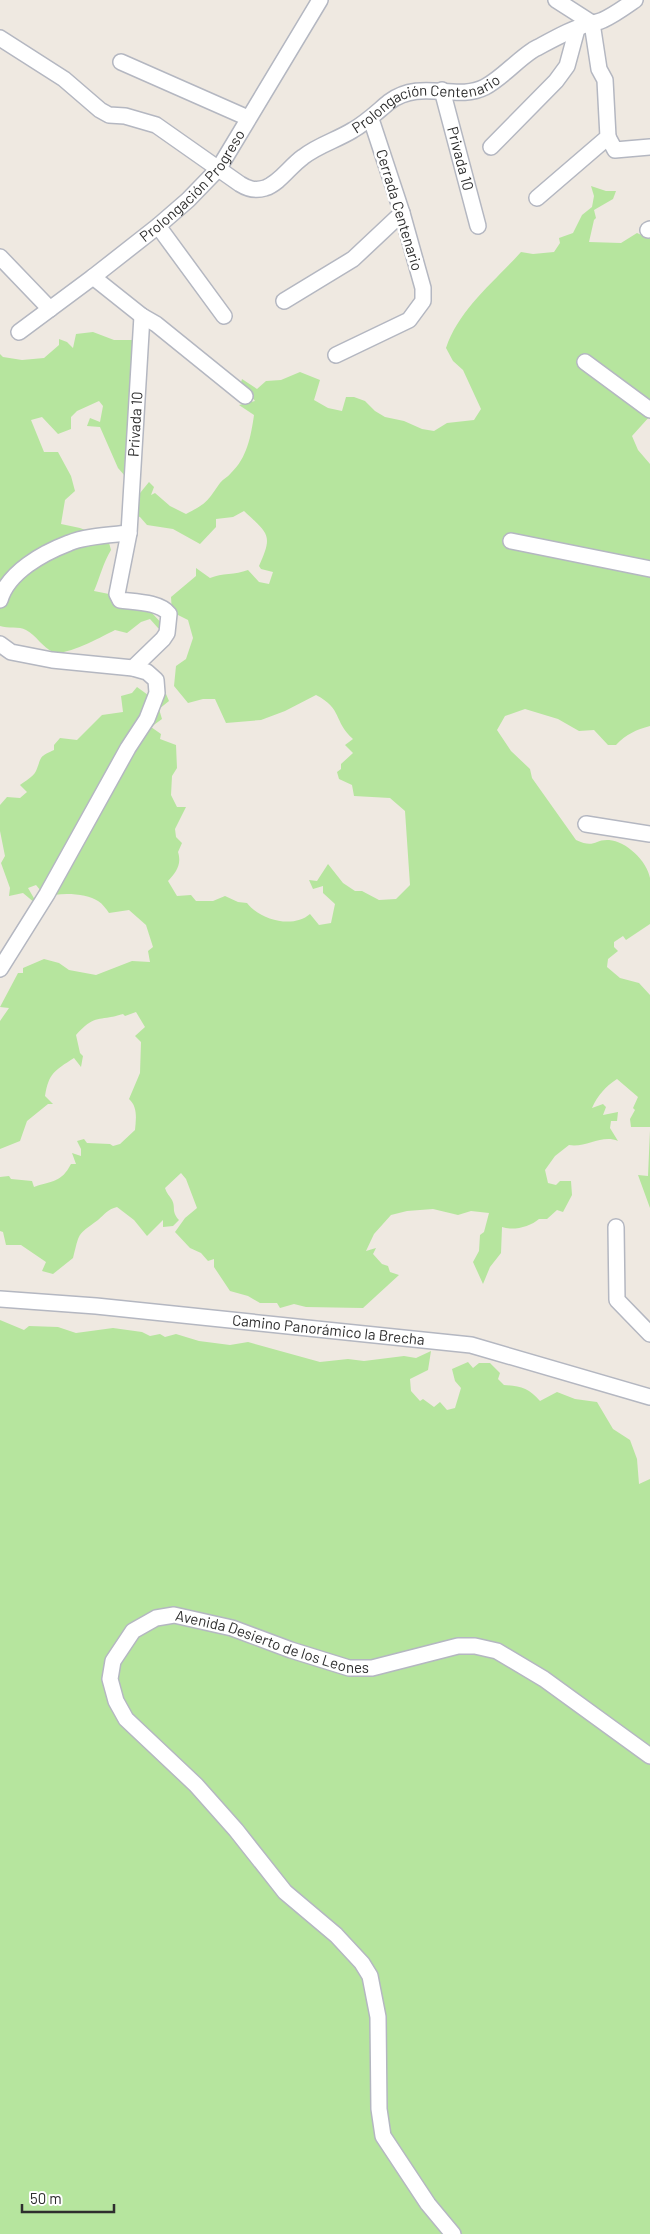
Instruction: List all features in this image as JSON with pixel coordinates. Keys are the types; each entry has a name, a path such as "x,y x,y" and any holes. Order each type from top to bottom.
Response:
{"street":[{"name":"Prolongación Progreso","path":"19,332 158,226 188,200 219,168 320,0"},
{"path":"556,0 592,23 599,69 604,80 608,137 615,150 650,147"},
{"name":"Prolongación Centenario","path":"0,38 64,79 100,110 109,115 125,116 156,125 249,190 267,187 277,181 304,156 321,145 351,132 371,119 389,102 405,93 427,90 464,91 485,87 532,51 577,29 601,21 624,2"},
{"path":"491,147 556,81 567,66 577,29"},
{"path":"121,62 248,118"},
{"name":"Privada 10","path":"442,90 478,226"},
{"name":"Cerrada Centenario","path":"336,355 409,320 423,301 423,288 402,213 371,119"},
{"path":"537,198 608,137"},
{"path":"284,301 353,259 402,213"},
{"path":"158,226 224,316"},
{"path":"0,257 50,309"},
{"path":"93,277 142,316 156,324 245,396"},
{"name":"Privada 10","path":"133,668 163,639 166,633 169,614 166,610 159,607 120,600 117,594 129,532 142,316"},
{"path":"585,362 650,410"},
{"path":"0,600 3,588 37,559 70,542 129,532"},
{"path":"511,541 650,569"},
{"path":"0,644 10,652 52,660 133,668 147,672 156,680 157,693 147,719 128,748 47,894 0,969"},
{"path":"586,824 650,834"},
{"path":"616,1227 617,1300 650,1334"},
{"name":"Camino Panorámico la Brecha","path":"0,1299 96,1306 471,1345 650,1397"},
{"name":"Avenida Desierto de los Leones","path":"453,2234 428,2204 383,2136 379,2110 378,2017 370,1976 355,1954 285,1892 236,1830 196,1785 126,1719 116,1701 110,1679 113,1662 129,1635 150,1621 174,1615 232,1628 349,1668 372,1668 458,1646 475,1646 496,1651 544,1679 650,1756"}],"green space":[{"path":"591,186 606,191 616,191 613,199 594,210 596,218 589,242 621,243 637,233 650,239 650,416 632,436 638,450 650,464 650,726 632,733 616,745 608,745 594,730 579,731 558,719 525,709 505,716 497,730 511,751 530,769 532,778 576,840 587,844 604,840 616,841 635,853 648,872 650,878 650,924 626,940 623,936 614,942 614,947 618,951 608,959 607,967 620,978 639,983 650,995 650,1127 631,1127 630,1119 635,1110 633,1108 638,1097 617,1079 605,1088 592,1108 603,1104 606,1107 603,1115 618,1112 617,1121 611,1121 610,1128 618,1141 606,1139 582,1145 569,1145 555,1156 545,1170 548,1183 556,1185 560,1181 571,1181 572,1195 563,1212 557,1210 547,1219 539,1219 521,1228 511,1229 502,1227 501,1253 490,1267 483,1284 473,1262 479,1251 480,1235 484,1232 489,1213 471,1211 458,1215 433,1209 407,1211 391,1215 374,1234 366,1251 376,1248 373,1254 382,1264 388,1266 390,1272 399,1275 363,1308 306,1307 294,1304 280,1308 277,1303 260,1303 248,1296 230,1291 214,1267 214,1259 208,1261 201,1253 190,1248 175,1232 185,1218 197,1208 186,1179 181,1173 165,1188 172,1200 174,1212 179,1220 173,1226 163,1227 163,1220 147,1236 134,1220 117,1207 114,1208 82,1232 73,1258 53,1274 42,1271 46,1262 21,1245 6,1245 3,1232 0,1231 0,1177 9,1176 11,1179 32,1181 34,1187 51,1182 64,1175 71,1164 76,1164 72,1153 81,1156 81,1149 77,1141 84,1139 87,1143 110,1144 113,1146 120,1144 135,1130 135,1109 129,1099 140,1073 141,1042 135,1036 145,1027 136,1012 125,1016 123,1014 98,1019 83,1028 76,1035 80,1053 83,1056 81,1067 74,1058 54,1073 48,1082 45,1096 53,1104 48,1104 27,1121 20,1141 0,1149 0,1021 9,1008 0,1007 18,973 23,973 23,968 44,959 59,963 69,970 96,975 132,961 150,962 148,951 153,947 146,925 129,910 109,913 98,901 87,896 58,894 46,897 36,885 28,888 35,903 23,893 9,896 10,888 1,863 5,856 0,831 0,805 7,797 20,798 27,792 20,785 35,773 41,758 54,750 54,745 60,738 77,740 102,715 123,712 121,696 132,693 137,687 148,695 166,694 169,701 159,709 162,719 151,727 161,734 160,739 176,745 177,768 172,776 171,795 177,807 186,807 175,829 176,837 182,843 178,852 179,865 168,881 177,896 191,895 196,901 213,901 225,896 238,902 247,903 268,918 286,922 303,919 310,914 319,925 331,923 335,904 323,893 323,886 313,889 309,880 317,881 328,864 343,883 355,891 362,891 379,900 396,899 410,885 405,811 390,798 354,796 352,785 339,779 337,772 341,769 341,764 353,753 345,745 353,739 325,700 316,695 285,711 261,720 226,723 215,699 203,699 188,703 174,686 176,666 186,659 193,638 188,620 172,612 171,597 196,576 196,568 210,578 248,570 259,582 269,584 273,572 261,569 259,566 267,541 263,530 244,511 233,517 216,519 216,527 200,544 173,529 147,525 140,517 130,514 125,501 140,493 149,482 154,487 151,495 155,493 170,506 186,514 206,502 245,454 254,415 239,405 255,401 248,392 239,389 242,379 257,389 266,381 281,380 300,372 320,380 314,400 328,408 342,411 346,397 354,397 365,401 375,411 385,417 404,421 422,429 434,431 447,423 474,420 481,409 463,370 453,361 446,348 452,334 468,308 521,252 533,254 554,252 560,243 559,238 573,233 582,215 592,207 594,196"},
{"path":"93,332 114,340 140,340 135,486 124,487 125,476 118,468 100,427 87,426 90,418 100,422 103,406 99,401 77,411 71,417 71,429 58,434 42,417 31,420 44,452 58,452 71,476 75,491 65,500 61,524 80,528 108,539 111,550 94,591 109,594 135,609 151,612 167,629 158,628 150,619 141,622 127,633 115,630 84,645 59,653 49,650 26,630 0,626 0,354 3,357 22,360 44,358 59,345 59,339 67,342 73,348 76,334"},
{"path":"650,1130 650,1208 638,1175 648,1176"},
{"path":"0,1320 24,1330 29,1326 58,1327 76,1333 113,1328 142,1332 150,1336 160,1334 165,1337 176,1334 199,1341 230,1345 248,1342 320,1362 348,1359 364,1361 404,1356 416,1358 431,1351 428,1370 410,1379 411,1391 420,1401 423,1399 434,1407 440,1402 447,1410 455,1408 461,1388 455,1381 452,1369 468,1362 473,1368 479,1363 490,1363 500,1373 498,1379 504,1385 524,1388 540,1401 557,1392 575,1399 597,1402 613,1429 630,1440 637,1459 639,1484 650,1479 650,2234 0,2234"}]}
